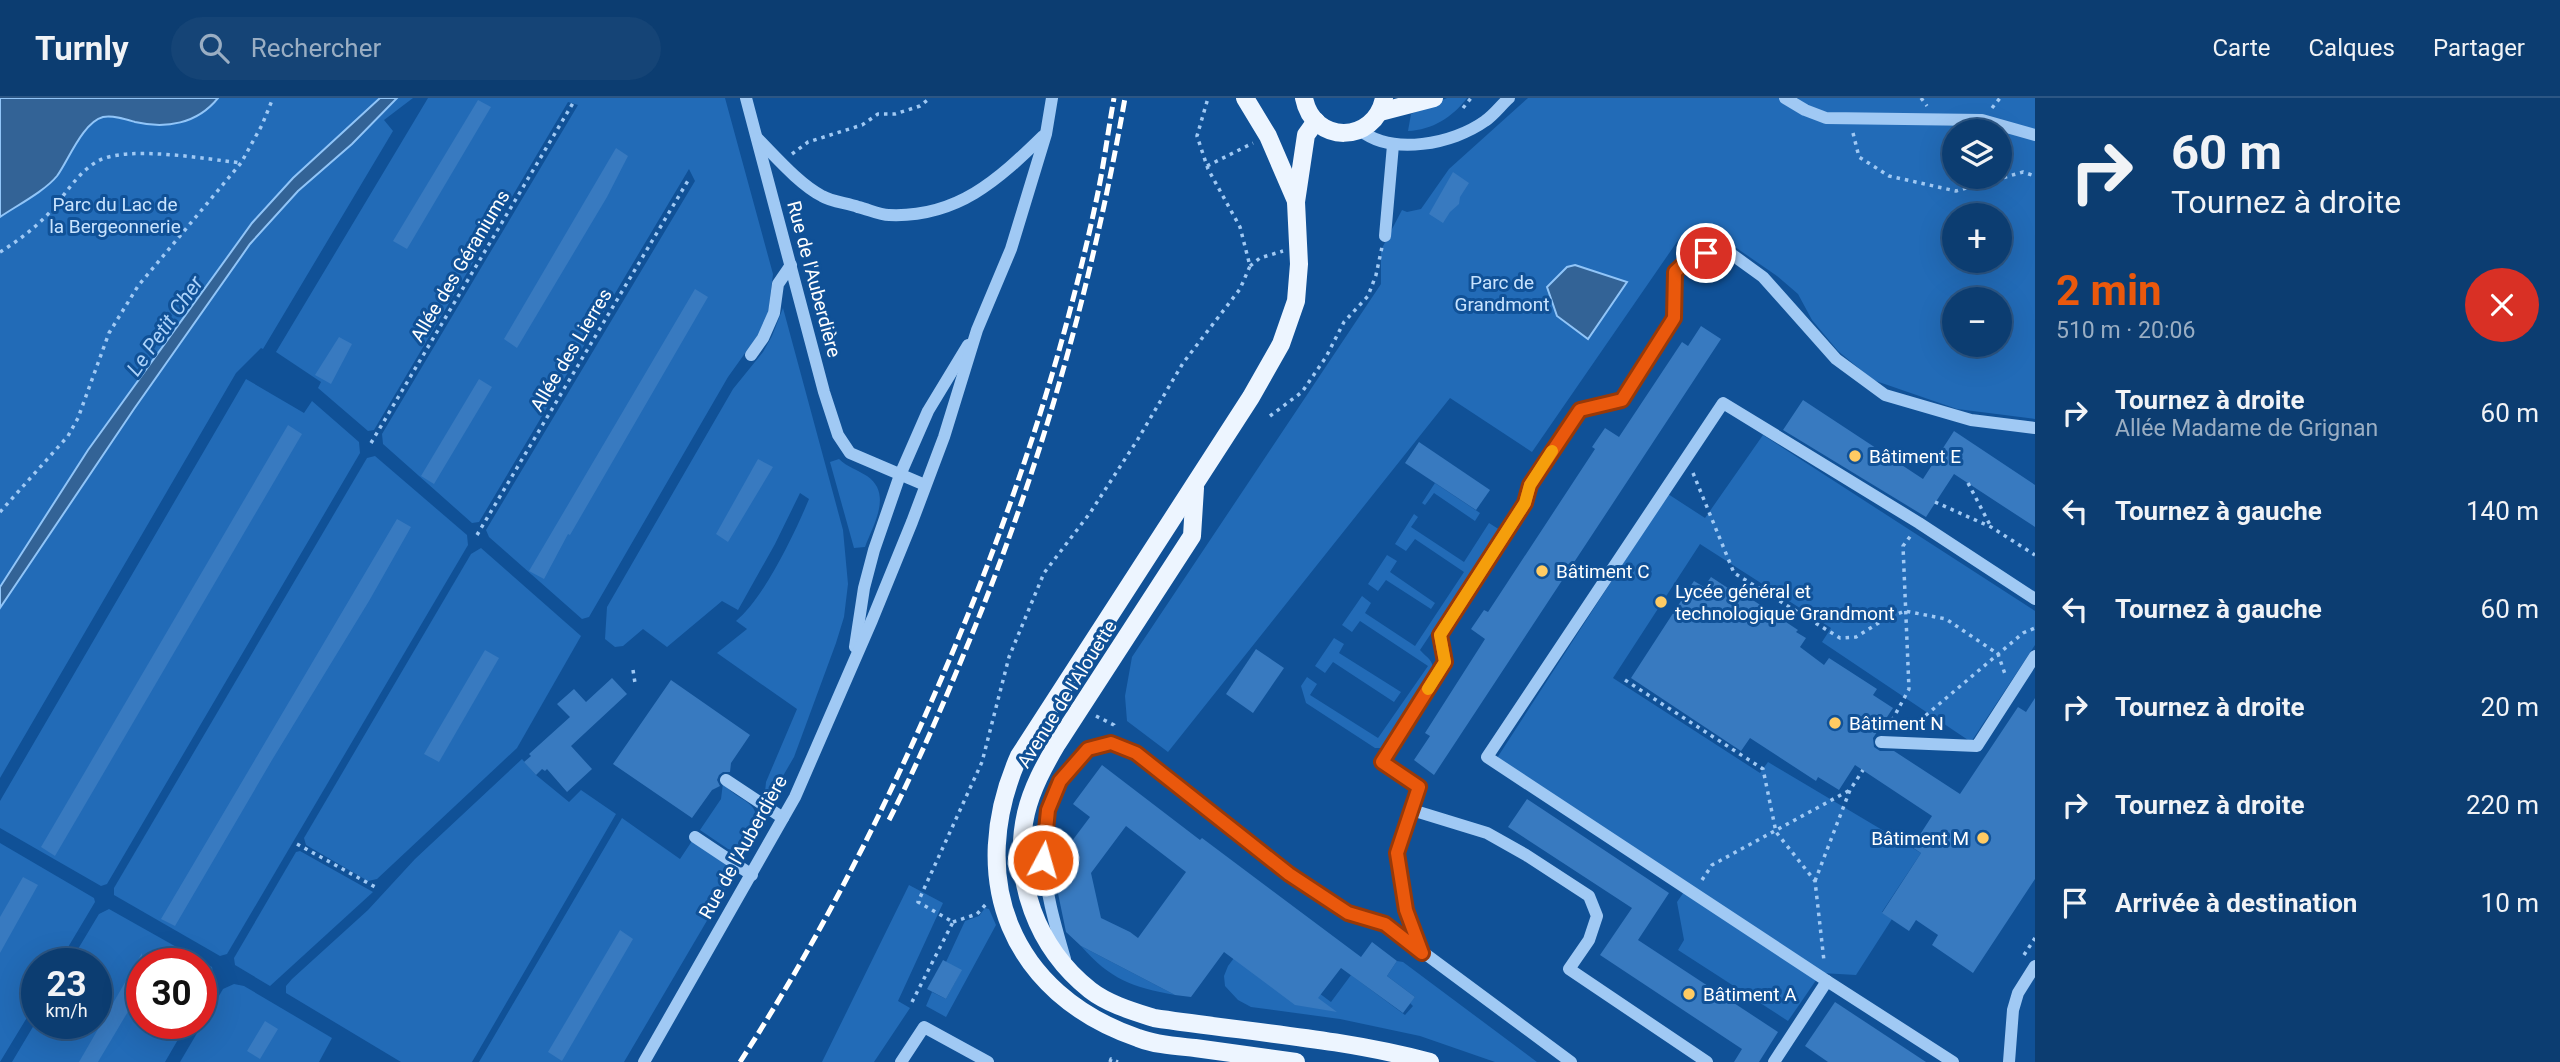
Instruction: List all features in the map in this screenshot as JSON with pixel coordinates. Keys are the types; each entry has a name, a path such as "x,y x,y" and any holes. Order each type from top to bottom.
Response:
{"main road":[{"path":"1245,98 1268,136 1296,202"},
{"path":"1303,99 1316,121 1339,133 1360,130 1368,125 1382,105 1434,98"},
{"path":"1296,202 1306,135 1316,121"},
{"name":"Avenue de l'Alouette","path":"1296,202 1296,300 1281,344 1251,397 1019,756 1004,793 998,825 995,870 1005,910 1026,955 1045,982 1076,1009 1103,1024 1140,1039 1296,1062"},
{"name":"Avenue de l'Alouette","path":"1195,484 1192,536 1057,744 1040,774 1026,813 1022,853 1027,895 1042,935 1067,967 1091,991 1127,1010 1154,1018 1337,1043 1430,1062"}],"street":[{"name":"Rue de l'Auberdière","path":"642,1062 752,875 820,743 925,485 850,453 842,444 824,393 746,98"},
{"path":"925,485 977,330 1010,249 1046,134 1052,98"},
{"path":"1360,130 1375,141 1393,145 1450,140 1485,121 1509,98"},
{"path":"1785,98 1826,118 1983,120 2035,135"},
{"path":"757,137 781,162 822,196 888,215 924,212 954,204 980,191 1003,175 1046,134"},
{"path":"1385,236 1393,145"},
{"path":"1422,953 1406,910 1397,853 1419,787 1382,762 1445,662 1440,635 1525,503 1530,485 1580,410 1622,400 1674,318 1675,272 1689,259 1723,248 1763,277 1836,359 1885,396 1971,420 2035,428"},
{"path":"751,355 763,338 774,313 778,284 791,265"},
{"path":"900,475 928,411 977,330"},
{"path":"1954,1062 1487,757 1723,403 1919,523 2035,599"},
{"name":"Rue de l'Auberdière","path":"854,657 870,563 900,475"},
{"path":"1881,743 1977,746 2035,656"},
{"path":"1067,967 1044,877 1048,810 1060,781 1088,749 1111,743 1136,753 1289,874 1348,913 1385,924 1571,1062"},
{"path":"726,780 783,818"},
{"path":"1412,810 1487,833 1589,896 1597,916 1589,940 1569,969 1707,1062"},
{"path":"695,837 752,875"},
{"path":"2009,1062 2013,1010 2018,993 2035,966"},
{"path":"1774,1062 1827,981"},
{"path":"901,1062 924,1027 988,1062"}],"path":[{"path":"0,512 68,436 78,418 109,333 138,286 241,163 273,98"},
{"path":"781,162 808,142 862,125 878,114 895,114 920,106 930,98"},
{"path":"1208,98 1197,136 1207,166 1240,227 1250,266"},
{"path":"1463,108 1471,98"},
{"name":"Allée des Géraniums","path":"371,443 573,103"},
{"path":"1850,119 1858,157 1889,176 1956,191 2023,172 2035,176"},
{"path":"1207,166 1258,141"},
{"path":"0,253 34,228 97,161 114,155 166,155 241,163"},
{"name":"Allée des Lierres","path":"477,535 689,179"},
{"path":"1270,416 1302,392 1344,322 1368,296 1385,236"},
{"path":"953,922 918,902 982,762 1009,657 1044,573 1090,513 1183,363 1240,289 1250,266 1260,258 1286,251"},
{"path":"1691,470 1734,573 1840,638 1856,637 1885,619 1905,611 1946,619 1998,654 2012,693"},
{"path":"1968,483 1991,527"},
{"path":"1935,502 1991,527 2035,555"},
{"path":"1881,743 1909,689 1903,547 1919,523"},
{"path":"1881,743 1925,716 2023,632 2035,628"},
{"path":"633,670 635,683"},
{"path":"1625,680 1763,769 1776,832 1815,881"},
{"path":"1827,981 1815,881 1850,790 1863,770"},
{"path":"1693,894 1712,865 1850,790"},
{"path":"297,844 377,888"},
{"path":"912,1003 953,922 977,914 990,902"},
{"path":"1110,1062 1111,1059 1118,1062"}],"green space":[{"name":"Parc du Lac de la Bergeonnerie","path":"0,98 380,98 293,178 252,223 88,450 0,587"},
{"path":"397,98 413,98 384,120 393,131 263,349 236,373 0,778 0,608 134,409 250,244 298,191 352,144"},
{"path":"428,98 725,98 773,274 768,314 763,328 728,377 589,617 582,619 489,537 486,530 695,181 689,169 479,522 472,523 383,444 382,434 578,105 568,102 374,430 368,431 318,388 321,382 276,352"},
{"path":"1447,98 1467,98 1441,121 1408,131 1411,114"},
{"name":"Parc de Grandmont","path":"1528,98 2035,98 2035,419 1957,409 1873,380 1838,351 1812,320 1798,294 1777,276 1722,238 1681,236 1532,452 1450,398 1168,752 1127,721 1125,696 1132,657 1381,284 1381,250 1402,210 1407,212 1421,209 1449,169"},
{"path":"783,308 843,530 848,584 844,617 836,643 794,757 776,788 767,793 766,782 797,709 717,653 747,629 736,621 747,611 768,581 809,499 800,493 738,610 722,601 667,647 643,629 623,646 615,647 605,639 607,607 733,389 763,352"},
{"path":"246,379 304,413 312,401 359,442 360,453 107,884 101,886 0,828 0,801"},
{"path":"1763,435 2035,611 2035,645 1971,742 1822,642 1831,628 1700,544 1613,678 1760,773 1768,762 1921,853 1882,912 1892,919 1856,975 1821,973 1788,1021 1678,950 1684,940 1677,902 1688,886 1497,758 1668,494 1705,518"},
{"path":"375,456 467,535 468,545 227,954 220,956 217,954 217,948 206,948 114,895 114,888 367,458"},
{"path":"839,459 867,476 875,483 879,492 879,510 865,547 854,548 830,462"},
{"path":"1435,483 1480,513 1475,521 1434,493 1425,505 1422,503"},
{"path":"1414,514 1418,517 1411,527 1464,562 1489,523 1500,530 1420,650 1431,662 1433,672 1387,743 1381,748 1375,748 1306,703 1301,686 1307,677 1317,684 1310,695 1378,738 1428,666 1360,621 1352,632 1342,625 1362,596 1371,603 1365,613 1415,646 1464,572 1415,539 1406,551 1395,544"},
{"path":"481,548 581,636 517,748 377,879 368,881 306,845 304,838 471,554"},
{"path":"1387,555 1397,561 1390,572 1435,603 1431,609 1386,580 1378,591 1368,584"},
{"path":"1334,638 1344,644 1339,653 1401,692 1394,702 1333,662 1325,673 1315,666"},
{"path":"522,759 536,775 569,802 581,790 616,814 472,1062 401,1062 286,993 286,986 292,979 368,910 415,859"},
{"path":"723,783 749,803 755,814 751,831 738,851 728,849 700,830 721,799"},
{"path":"622,818 680,859 692,841 728,866 733,873 732,878 624,1062 479,1062"},
{"path":"0,843 94,898 95,902 68,948 21,948 21,1027 0,1062"},
{"path":"300,851 373,892 270,986 235,965 234,958 296,852"},
{"path":"909,885 943,903 898,1001 910,1008 874,1062 822,1062"},
{"path":"985,908 989,909 996,925 946,1017 926,1006 932,992 946,999 961,971 946,962 965,921 979,916"},
{"path":"109,909 178,948 126,948 126,1039 178,1039 165,1062 12,1062 26,1039 112,1039 112,948 79,948 99,914"},
{"path":"1254,945 1331,1002 1351,975 1405,1015 1413,1006 1410,1003 1415,997 1387,976 1397,961 1403,962 1537,1062 1495,1062 1420,1036 1340,1019 1251,1007 1238,1000 1225,986 1224,976 1243,946"},
{"path":"1081,946 1175,995 1146,989 1123,980 1102,967"},
{"path":"234,984 244,986 332,1038 319,1062 180,1062 194,1039 217,1039 217,999 223,989"}],"shaded area":[{"path":"0,98 218,98 201,114 169,124 147,124 111,117 96,120 83,134 52,182 0,217"},
{"name":"Le Petit Cher","path":"380,98 397,98 352,144 298,191 250,244 134,409 0,608 0,587 88,450 252,223 293,178"},
{"path":"1575,265 1627,282 1588,339 1557,316 1547,287 1567,267"}],"building":[{"path":"478,100 491,107 407,249 393,241"},
{"path":"616,148 628,156 607,197 517,348 504,339"},
{"path":"1453,172 1469,183 1460,197 1459,204 1443,223 1429,214"},
{"path":"695,289 708,297 570,535 568,534 544,579 529,571"},
{"name":"Bâtiment C","path":"1701,326 1721,339 1434,775 1414,760 1430,736 1425,733 1485,639 1471,629 1484,610 1488,612 1595,449 1592,447 1605,428 1619,437 1682,342 1688,346"},
{"path":"339,337 352,344 331,384 315,375"},
{"path":"479,379 492,387 434,484 421,476"},
{"path":"1803,400 1923,479 1954,431 2035,485 2035,527 1954,474 1926,517 1783,430"},
{"path":"288,425 302,434 55,856 41,847"},
{"path":"1419,442 1490,490 1476,510 1405,463"},
{"path":"758,459 773,467 728,542 716,534"},
{"path":"397,519 411,527 369,601 175,926 161,919"},
{"path":"1711,577 1734,592 1736,589 1798,630 1796,632 1806,638 1800,647 1824,665 1829,658 1877,689 1873,695 1893,708 1873,738 1874,747 1880,751 1894,751 1960,794 2018,707 2026,712 2035,698 2035,879 1973,973 1932,945 1938,935 1916,920 1909,931 1882,913 1921,853 1912,847 1932,816 1855,765 1839,790 1818,777 1816,781 1750,738 1741,751 1631,678 1694,581 1704,587"},
{"path":"1256,649 1284,668 1253,713 1226,694"},
{"path":"485,650 499,658 439,762 424,754"},
{"path":"612,678 627,694 571,746 592,769 567,792 547,769 542,769 536,775 524,762 531,756 529,754 570,717 557,704 574,689 586,702"},
{"path":"671,680 750,735 731,763 730,772 719,775 717,780 720,786 712,790 692,818 613,764"},
{"path":"1102,765 1361,957 1372,942 1397,961 1387,976 1415,997 1403,1013 1341,968 1318,998 1337,1012 1295,1005 1224,952 1191,997 1175,995 1081,946 1066,932 1054,874 1060,857 1090,817 1073,804","holes":["1126,826 1186,872 1138,938 1101,918 1091,873"]},
{"path":"1527,799 1669,893 1638,940 1778,1032 1759,1062 1734,1062 1742,1049 1600,955 1632,908 1508,827"},
{"path":"23,877 38,885 0,953 0,917"},
{"path":"620,930 633,939 562,1061 548,1052"},
{"path":"943,960 962,970 946,999 927,989"},
{"path":"126,981 126,1015 112,1038 112,1005"},
{"path":"1835,1002 1926,1062 1828,1062 1805,1046"},
{"path":"265,1021 278,1029 260,1059 247,1051"},
{"path":"92,1039 112,1039 98,1062 79,1062"}],"railway":[{"path":"740,1062 787,986 852,868 911,747 969,613 1019,477 1062,338 1097,197 1114,98"},
{"path":"889,820 928,739 963,656 1039,451 1079,312 1125,98"}],"slow traffic":[{"path":"1428,689 1445,662 1440,635 1525,503 1530,485 1552,451"}],"place":[{"name":"Bâtiment E","path":"1855,456"},
{"name":"Bâtiment C","path":"1542,571"},
{"name":"Lycée général et technologique Grandmont","path":"1661,602"},
{"name":"Bâtiment N","path":"1835,723"},
{"name":"Bâtiment M","path":"1983,838"},
{"name":"Bâtiment A","path":"1689,994"}],"route":[{"path":"1043,860 1048,810 1060,781 1088,749 1111,743 1136,753 1289,874 1348,913 1385,924 1422,953 1406,910 1397,853 1419,787 1382,762 1445,662 1440,635 1525,503 1530,485 1580,410 1622,400 1674,318 1675,272 1689,259 1706,253"}]}
